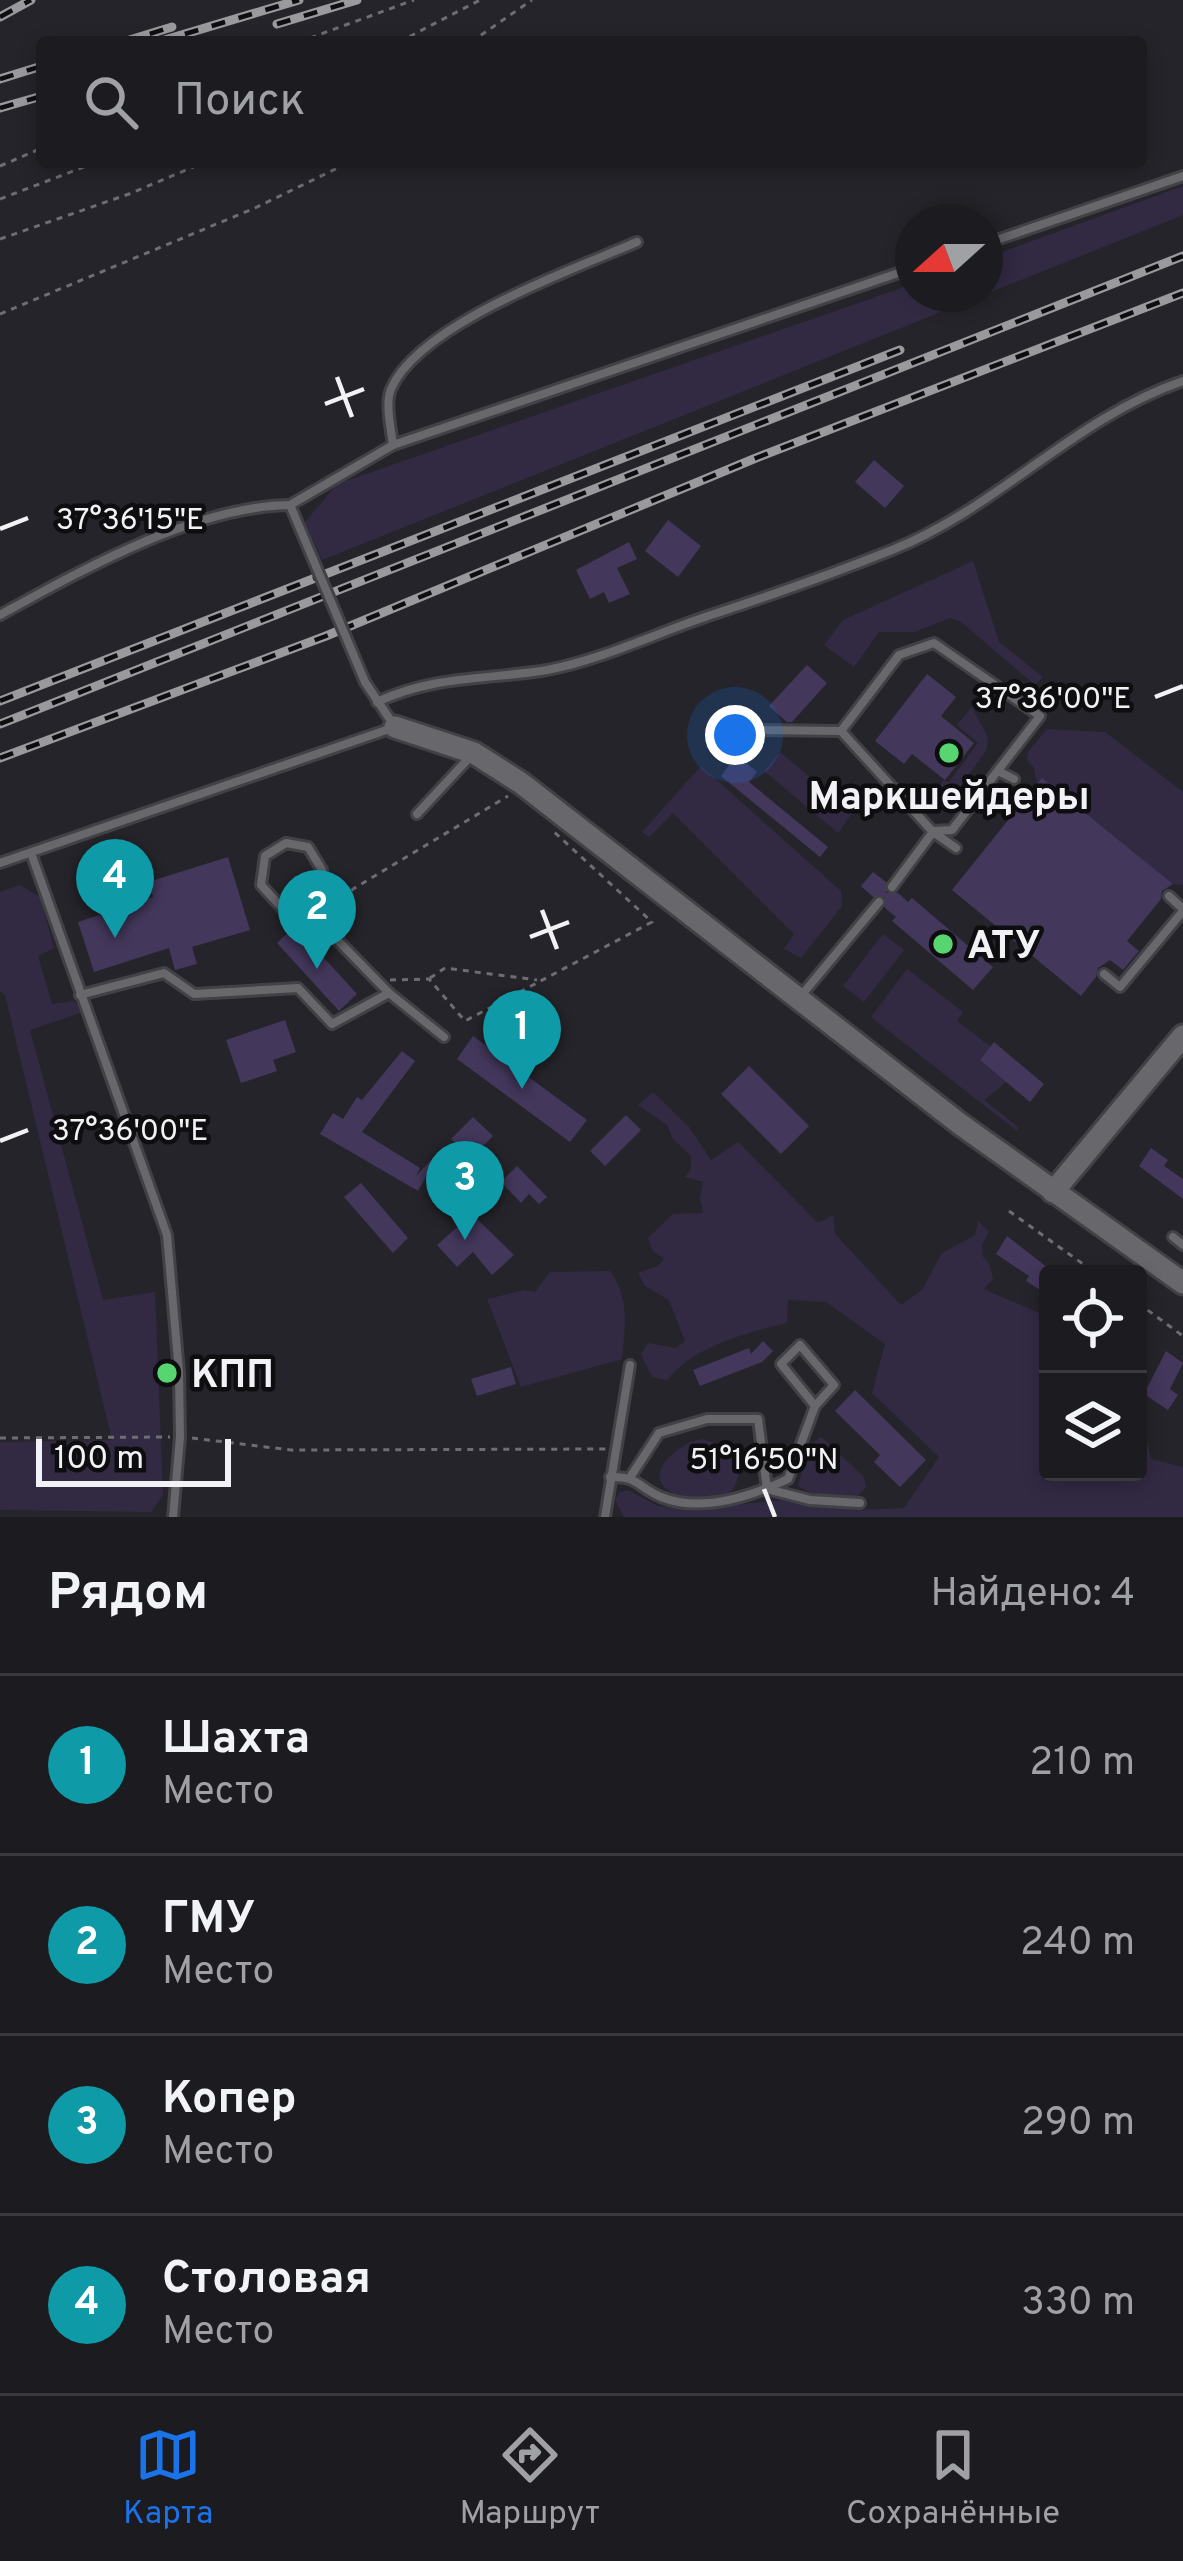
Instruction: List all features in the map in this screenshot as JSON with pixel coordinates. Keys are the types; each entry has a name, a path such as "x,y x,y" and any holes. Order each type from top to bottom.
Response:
{"street":[{"path":"395,728 474,753 520,783 1053,1192 1183,1283"},
{"path":"1053,1192 1183,1036"}],"lane":[{"path":"1003,238 1183,176"},
{"path":"393,445 389,393 412,356 431,340 531,288 637,242"},
{"path":"0,615 160,538 266,506 290,506 393,445 895,274"},
{"path":"377,702 411,686 547,670 603,655 899,548 982,505 1101,418 1183,381"},
{"path":"0,863 395,728 365,682 290,506"},
{"path":"841,731 899,655 934,644 1040,716 952,830 933,832 892,887"},
{"path":"759,730 841,731 933,832 956,848"},
{"path":"417,814 474,753"},
{"path":"998,771 1014,779"},
{"path":"313,915 322,870 308,847 286,843 265,856 261,885 284,910 313,915 388,993 444,1037"},
{"path":"32,853 167,1235 179,1372 180,1436 173,1517"},
{"path":"1104,974 1120,987 1183,910 1169,896"},
{"path":"800,998 879,902"},
{"path":"80,994 164,973 194,994 298,988 332,1024 388,993"},
{"path":"1173,1237 1183,1245"},
{"path":"610,1477 631,1476 658,1496 690,1504 719,1502 788,1479 815,1406 834,1385 800,1345 781,1364 815,1406"},
{"path":"604,1517 630,1365"},
{"path":"631,1476 659,1433 707,1419 758,1419 767,1489"},
{"path":"767,1489 810,1500 860,1504"}],"path":[{"path":"315,36 414,0"},
{"path":"411,36 480,0"},
{"path":"480,36 532,0"},
{"path":"0,166 36,151"},
{"path":"0,199 81,168"},
{"path":"0,238 190,168"},
{"path":"0,314 256,208 338,168"},
{"path":"322,925 353,889 510,795"},
{"path":"429,980 465,1021 652,922 550,828"},
{"path":"376,981 429,980 445,968 542,980"},
{"path":"1009,1211 1084,1265"},
{"path":"1147,1310 1183,1336"},
{"path":"0,1438 180,1436 291,1450 615,1449"}],"shaded area":[{"path":"1183,186 1183,215 1003,287 1003,251"},
{"path":"895,290 895,312 941,312 322,560 305,522 337,484"},
{"path":"973,561 999,642 1043,677 1035,685 961,622 950,618 915,632 879,632 854,667 824,645 843,620"},
{"path":"972,707 988,738 986,751 947,802 917,813 944,780 949,782 978,743 957,725"},
{"path":"1047,729 1105,732 1183,792 1183,885 1173,884 1043,779 1037,784 1028,752"},
{"path":"780,752 852,813 838,833 764,771"},
{"path":"701,766 841,891 842,906 801,958 784,949 794,934 673,813 649,837 642,832"},
{"path":"20,885 40,897 54,948 38,956 52,1004 74,1001 83,1012 30,1030 103,1300 155,1292 163,1495 151,1512 0,1510 0,1442 112,1440 5,995 0,991 0,892"},
{"path":"883,934 904,950 864,1002 843,986"},
{"path":"907,969 963,1012 957,1021 991,1047 980,1060 1006,1082 984,1100 1018,1127 1017,1131 871,1017"},
{"path":"653,1092 689,1127 711,1160 738,1142 818,1223 833,1215 835,1234 901,1305 922,1290 942,1253 975,1235 978,1221 989,1232 982,1245 983,1257 993,1279 984,1289 1039,1313 1039,1481 1147,1481 1147,1441 1151,1459 1183,1467 1183,1517 624,1517 615,1500 628,1490 658,1506 692,1509 784,1500 855,1510 904,1508 939,1457 872,1393 885,1344 826,1302 788,1300 787,1323 706,1350 667,1380 652,1377 641,1354 648,1343 676,1348 685,1341 669,1300 645,1286 638,1273 664,1259 653,1251 648,1238 673,1214 703,1213 703,1182 685,1177 691,1156 673,1139 667,1125 638,1105"},
{"path":"610,1271 623,1302 622,1359 521,1387 487,1299 535,1292 550,1272"},
{"path":"821,1437 864,1477 866,1487 856,1498 814,1495 798,1486 808,1446"},
{"path":"702,1439 732,1449 736,1455 737,1480 726,1497 683,1497 660,1480 660,1471 672,1454"}],"building":[{"path":"874,460 904,486 885,508 855,482"},
{"path":"668,520 701,546 678,577 645,551"},
{"path":"629,542 637,559 617,568 630,594 609,603 604,592 590,599 576,570"},
{"path":"807,665 827,683 787,722 769,706"},
{"path":"927,674 956,697 941,716 974,743 945,780 912,754 904,764 875,741"},
{"path":"737,755 757,772 749,782 828,847 820,857 721,776"},
{"path":"1042,778 1173,884 1162,891 1161,899 1127,941 1139,951 1123,970 1110,960 1098,968 1081,996 952,890"},
{"path":"228,857 250,930 192,947 197,964 175,970 169,948 94,972 78,922 153,897 148,882"},
{"name":"АТУ","path":"873,872 886,882 886,893 898,893 908,902 912,898 993,967 973,990 892,921 896,917 885,908 885,897 873,897 861,886"},
{"path":"295,926 357,994 339,1011 277,943"},
{"path":"285,1020 296,1052 273,1060 277,1071 241,1083 226,1040"},
{"path":"473,1036 587,1120 570,1142 457,1059"},
{"path":"994,1042 1044,1084 1030,1102 980,1060"},
{"path":"402,1051 415,1061 362,1132 420,1168 416,1176 434,1162 418,1191 320,1134 333,1113 343,1119 357,1097 362,1100"},
{"path":"749,1066 809,1126 781,1154 721,1094"},
{"path":"626,1115 641,1130 605,1166 590,1151"},
{"path":"473,1117 493,1136 471,1158 451,1139"},
{"path":"1151,1148 1168,1160 1164,1166 1183,1179 1183,1199 1139,1166"},
{"path":"517,1166 547,1197 539,1204 529,1194 521,1203 501,1182"},
{"path":"361,1183 408,1238 393,1253 344,1197"},
{"path":"472,1214 514,1255 492,1275 473,1252 457,1267 437,1245"},
{"path":"1007,1236 1044,1265 1039,1265 1039,1289 1026,1281 1029,1276 996,1254"},
{"path":"763,1341 773,1351 762,1362 700,1386 693,1370 749,1348 751,1354"},
{"path":"1166,1351 1183,1363 1170,1389 1178,1395 1168,1410 1147,1396"},
{"path":"511,1367 516,1384 477,1396 471,1379"},
{"path":"855,1390 926,1460 900,1487 874,1462 880,1455 835,1411"}],"railway":[{"path":"0,17 31,0"},
{"path":"178,36 299,0"},
{"path":"277,24 357,0"},
{"path":"143,36 172,27"},
{"path":"0,79 36,68"},
{"path":"0,108 36,98"},
{"path":"0,724 1183,256"},
{"path":"0,758 326,636 756,458 1183,293"},
{"path":"0,701 900,350"}],"place":[{"name":"Маркшейдеры","path":"949,753"},
{"name":"Столовая","path":"115,938"},
{"name":"АТУ","path":"943,944"},
{"name":"ГМУ","path":"317,969"},
{"name":"Шахта","path":"522,1089"},
{"name":"Копер","path":"465,1240"},
{"name":"КПП","path":"167,1373"}]}
